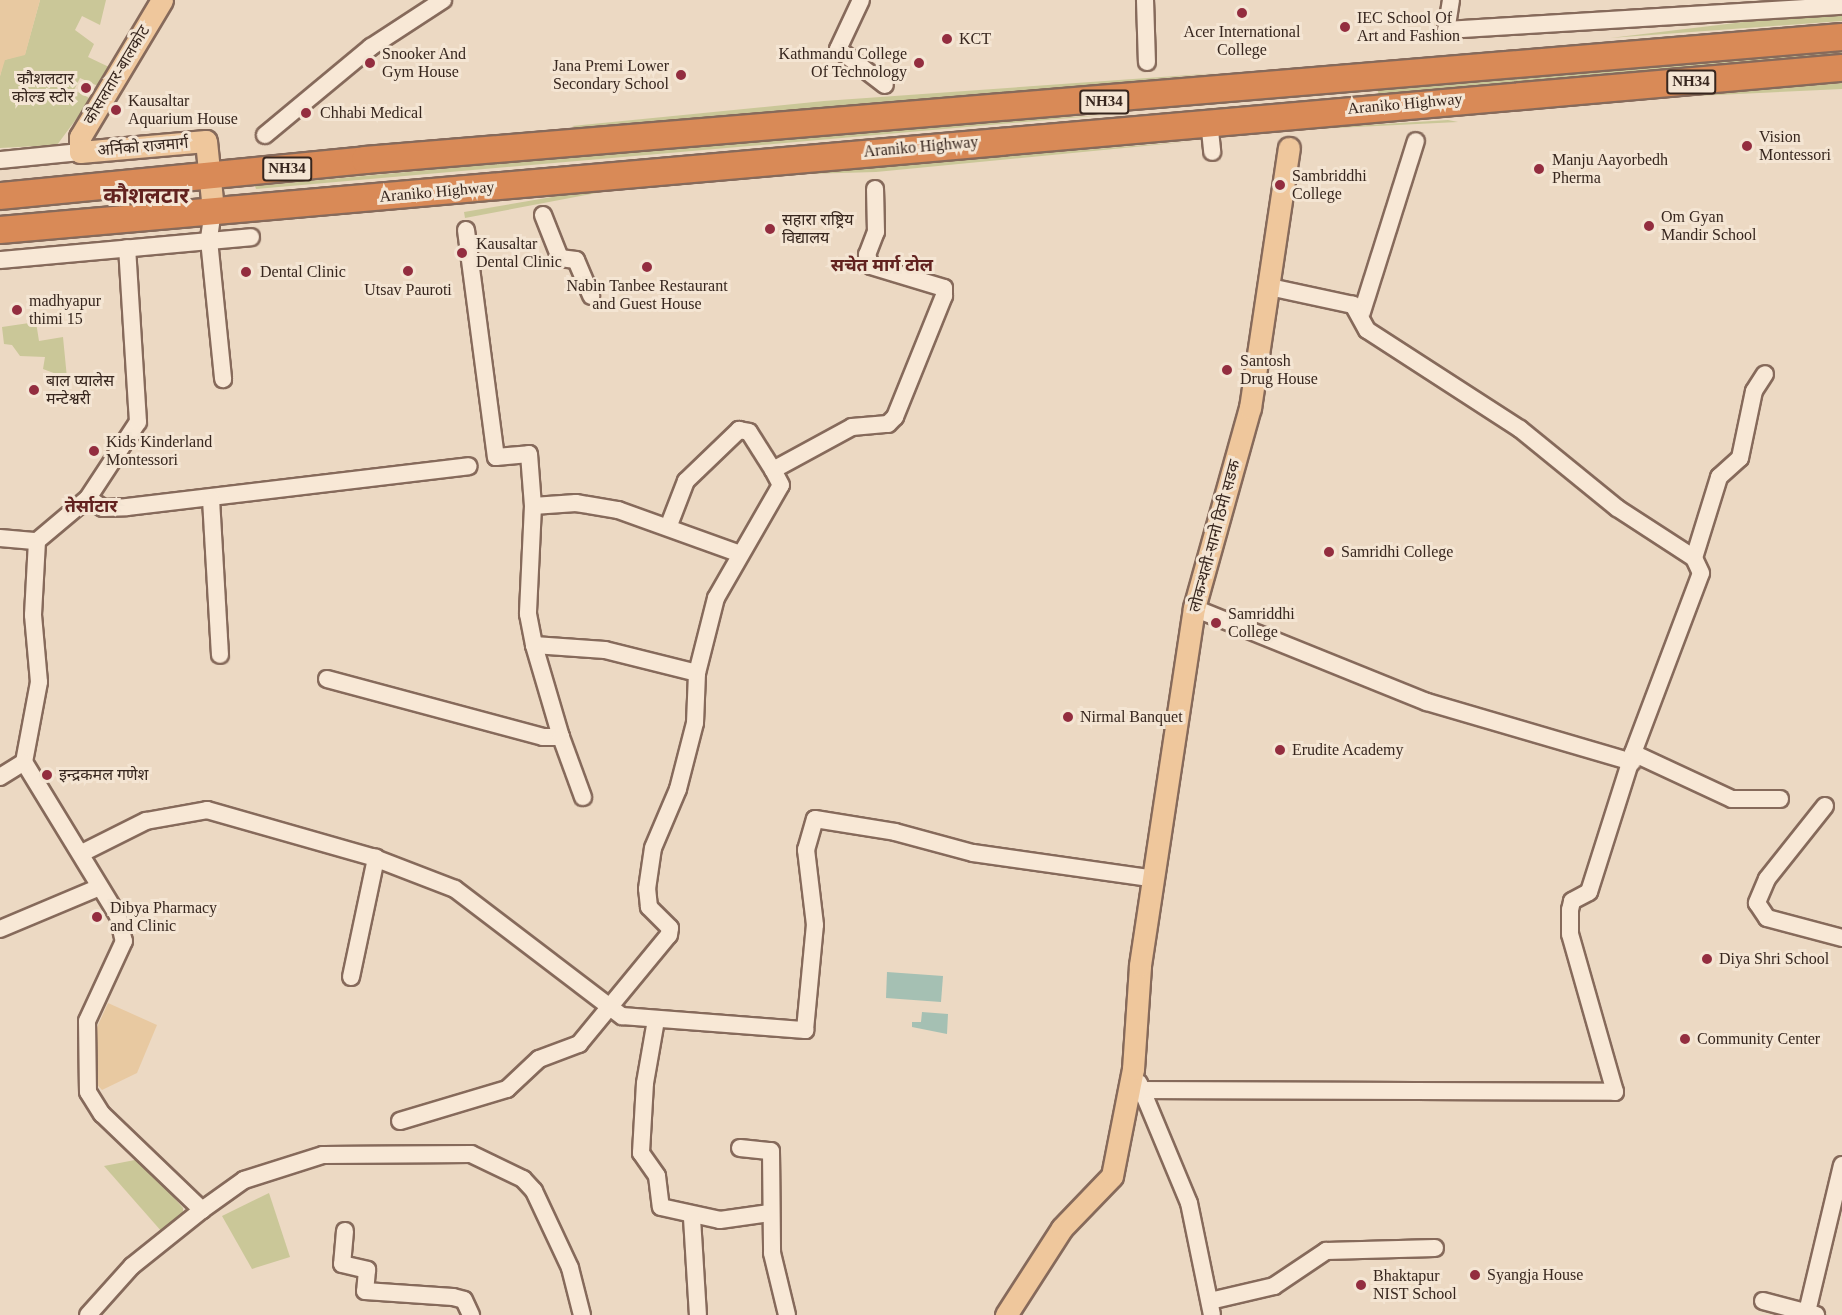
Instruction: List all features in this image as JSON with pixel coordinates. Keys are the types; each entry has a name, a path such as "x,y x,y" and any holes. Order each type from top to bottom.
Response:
{"highway":[{"name":"Araniko Highway","path":"0,196 1215,93 1349,76 1842,37"},
{"name":"Araniko Highway","path":"0,230 1209,121 1842,68"},
{"path":"1209,121 1215,93"}],"main road":[{"name":"कौसलतार-बालकोट","path":"80,152 80,136 162,0"},
{"name":"अर्निको राजमार्ग","path":"80,152 206,141 209,177"},
{"name":"लोकन्थली-सानो ठिमी सडक","path":"1013,1309 1062,1228 1112,1176 1134,1069 1140,965 1155,879 1194,608 1250,408 1270,287 1289,148"},
{"path":"209,177 213,210"}],"street":[{"path":"266,135 371,47 443,0"},
{"path":"861,0 838,50 885,85"},
{"path":"1145,0 1147,62"},
{"path":"1451,0 1446,30 1842,6"},
{"path":"1209,121 1212,152"},
{"path":"1143,1090 1615,1092 1570,934 1570,910 1572,901 1589,892 1632,757 1701,573 1694,558 1617,508 1520,429 1366,330 1362,312 1416,141"},
{"path":"0,160 80,152"},
{"path":"773,470 852,427 888,424 895,417 944,296 944,288 871,266 867,255 876,232 875,189"},
{"path":"213,210 209,240 223,379"},
{"path":"543,215 560,258 576,260 591,296"},
{"path":"466,230 496,457 529,454 533,506 528,615 534,645 561,737 583,797"},
{"path":"0,260 251,237"},
{"path":"0,538 38,541 88,498 133,434 140,408 127,248"},
{"path":"1270,287 1344,300 1362,312"},
{"path":"1694,558 1719,477 1740,458 1754,391 1765,374"},
{"path":"400,1121 507,1089 539,1059 579,1044 669,935 670,928 648,907 647,889 653,848 678,789 695,723 697,673 716,598 781,484 749,432 739,430 686,481 669,525"},
{"path":"88,498 112,508 211,499 470,466"},
{"path":"211,499 220,655"},
{"path":"533,506 576,503 669,525 740,554"},
{"path":"38,541 33,615 39,682 24,762 82,853 118,916 124,941 87,1021 88,1092 102,1114 202,1210"},
{"path":"1194,608 1427,702 1632,757 1732,799 1780,799"},
{"path":"534,645 605,650 697,673"},
{"path":"327,679 543,737 561,737"},
{"path":"0,777 24,762"},
{"path":"1825,806 1767,879 1757,903 1767,918 1842,938"},
{"path":"82,853 146,820 207,810 376,858 455,889 608,1008 632,1019 804,1030 814,925 806,850 815,819 895,831 973,853 1155,879"},
{"path":"351,977 376,858"},
{"path":"0,929 100,887"},
{"path":"656,1020 645,1083 641,1153 657,1176 661,1207 692,1218 770,1213"},
{"path":"1134,1069 1189,1203 1211,1308 1274,1286 1326,1251 1435,1248"},
{"path":"740,1148 771,1151 772,1253 787,1315"},
{"path":"88,1315 132,1266 244,1180 323,1155 484,1158 523,1179 534,1191 570,1268 582,1315"},
{"path":"1763,1301 1812,1314 1842,1165"},
{"path":"692,1218 698,1315"},
{"path":"345,1230 342,1264 367,1270 365,1291 453,1297 464,1300 471,1315"}],"shaded area":[{"path":"40,0 106,0 100,25 82,16 75,30 94,44 88,57 109,67 98,86 80,78 74,90 91,99 57,145 0,148 0,76 4,60 25,54"},
{"path":"1842,16 1842,21 1610,38 1777,18"},
{"path":"1842,51 1842,58 1379,95 1377,88"},
{"path":"1218,73 658,125 581,130 572,126 824,101"},
{"path":"1842,83 1842,89 1696,96 1805,86"},
{"path":"1105,115 256,189 255,186 896,127"},
{"path":"1448,120 1458,122 1237,133"},
{"path":"1196,141 876,172 772,175 607,191 465,218 464,212 605,188"},
{"path":"121,196 121,199 0,211 0,204"},
{"path":"36,322 39,341 63,337 67,378 43,369 45,357 20,356 12,345 4,344 2,327"},
{"path":"887,972 943,976 941,1002 886,998"},
{"path":"922,1012 948,1014 947,1034 912,1027 912,1022 921,1022"},
{"path":"140,1159 183,1208 183,1217 162,1232 104,1166"},
{"path":"269,1193 290,1257 252,1269 222,1216"}],"sand":[{"path":"0,0 40,0 25,55 5,60 0,76"},
{"path":"108,1003 157,1025 137,1073 102,1090 92,1079 94,1034"}],"place":[{"name":"Acer International College","path":"1242,13"},
{"name":"IEC School Of Art and Fashion","path":"1345,27"},
{"name":"KCT","path":"947,39"},
{"name":"Snooker And Gym House","path":"370,63"},
{"name":"Kathmandu College Of Technology","path":"919,63"},
{"name":"Jana Premi Lower Secondary School","path":"681,75"},
{"name":"कौशलटार कोल्ड स्टोर","path":"86,88"},
{"name":"Kausaltar Aquarium House","path":"116,110"},
{"name":"Chhabi Medical","path":"306,113"},
{"name":"Vision Montessori","path":"1747,146"},
{"name":"Manju Aayorbedh Pherma","path":"1539,169"},
{"name":"Sambriddhi College","path":"1280,185"},
{"name":"Om Gyan Mandir School","path":"1649,226"},
{"name":"सहारा राष्ट्रिय विद्यालय","path":"770,229"},
{"name":"Kausaltar Dental Clinic","path":"462,253"},
{"name":"Nabin Tanbee Restaurant and Guest House","path":"647,267"},
{"name":"Utsav Pauroti","path":"408,271"},
{"name":"Dental Clinic","path":"246,272"},
{"name":"madhyapur thimi 15","path":"17,310"},
{"name":"Santosh Drug House","path":"1227,370"},
{"name":"बाल प्यालेस मन्टेश्वरी","path":"34,390"},
{"name":"Kids Kinderland Montessori","path":"94,451"},
{"name":"Samridhi College","path":"1329,552"},
{"name":"Samriddhi College","path":"1216,623"},
{"name":"Nirmal Banquet","path":"1068,717"},
{"name":"Erudite Academy","path":"1280,750"},
{"name":"इन्द्रकमल गणेश","path":"47,775"},
{"name":"Dibya Pharmacy and Clinic","path":"97,917"},
{"name":"Diya Shri School","path":"1707,959"},
{"name":"Community Center","path":"1685,1039"},
{"name":"Syangja House","path":"1475,1275"},
{"name":"Bhaktapur NIST School","path":"1361,1285"}],"district":[{"name":"कौशलटार","path":"146,196"},
{"name":"सचेत मार्ग टोल","path":"882,265"},
{"name":"तेर्साटार","path":"91,506"}]}
